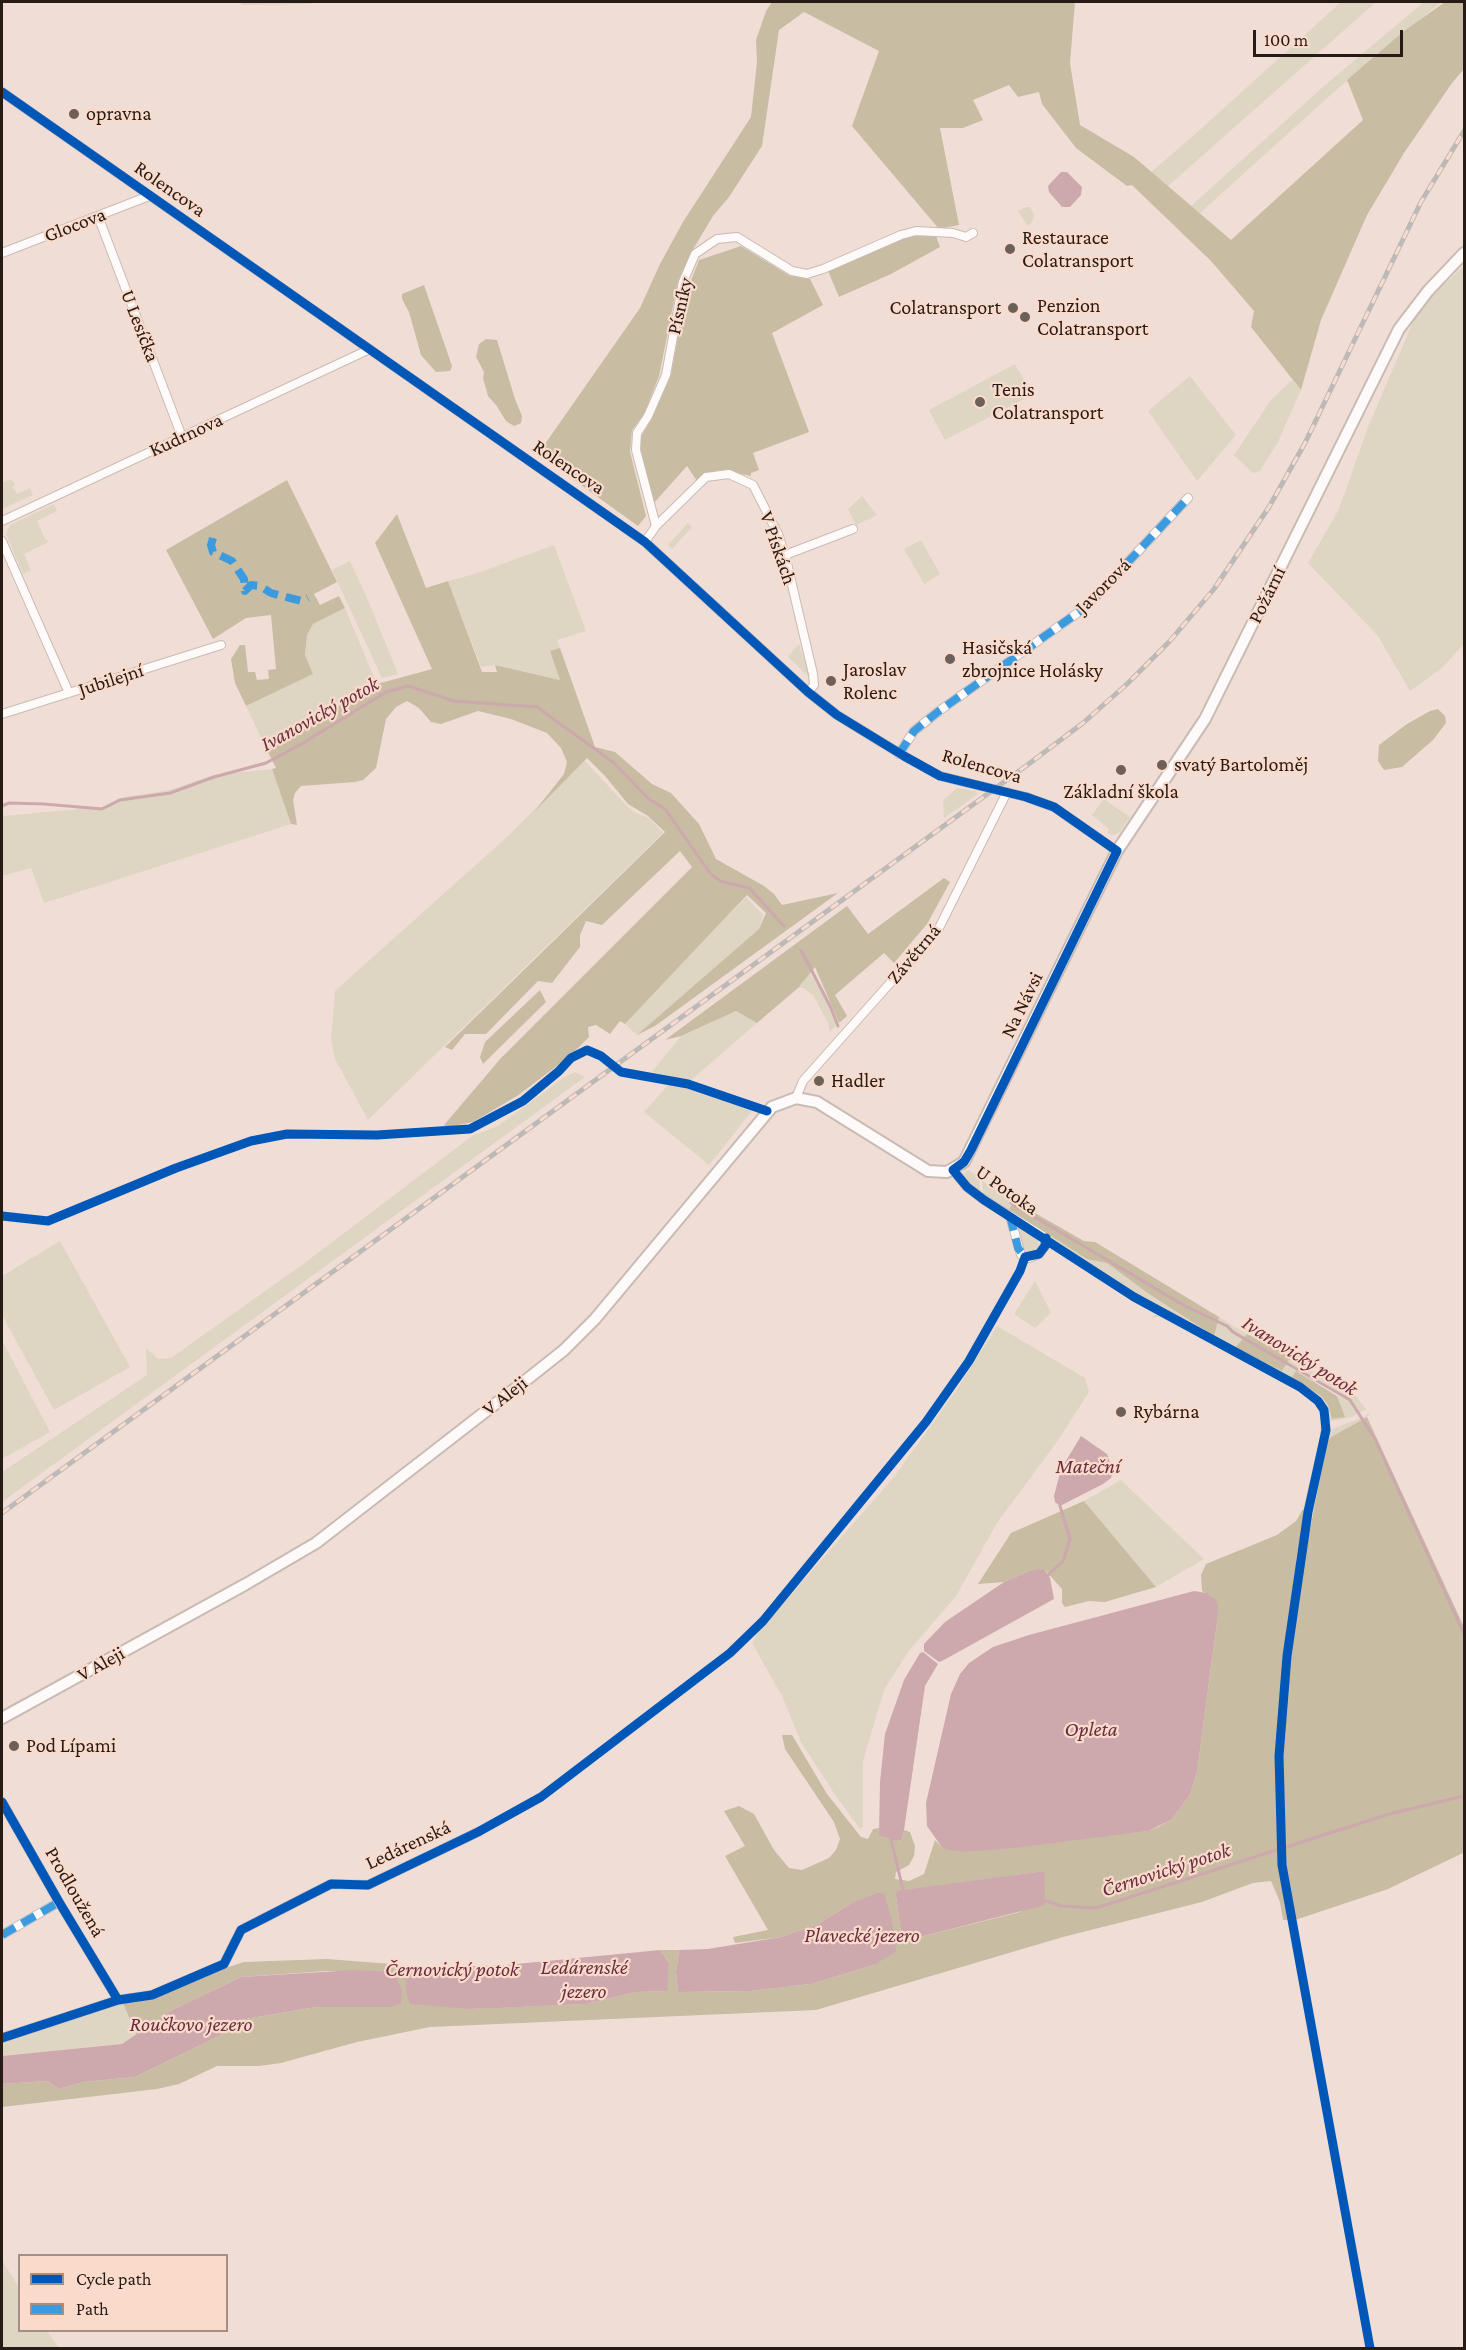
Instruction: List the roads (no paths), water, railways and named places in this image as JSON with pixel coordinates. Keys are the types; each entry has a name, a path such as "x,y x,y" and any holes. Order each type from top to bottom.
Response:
{"street":[{"name":"Rolencova","path":"2,92 645,542 808,692 837,715 899,754 940,776 1026,796 1053,807 1117,851"},
{"name":"Glocova","path":"2,253 149,196"},
{"name":"U Lesíčka","path":"98,216 182,437"},
{"name":"Písníky","path":"656,526 636,450 637,433 648,416 666,375 683,282 695,254 717,239 737,237 792,272 807,274 916,231 954,233 966,237 973,233"},
{"name":"Požární","path":"1117,851 1200,729 1399,328 1428,291 1464,253"},
{"name":"Kudrnova","path":"2,520 370,349"},
{"name":"V Pískách","path":"656,526 706,477 729,474 753,485 778,534 785,555 813,674 814,685 808,692"},
{"name":"Javorová","path":"899,754 914,731 939,711 1086,607 1188,498"},
{"path":"645,542 656,526"},
{"path":"785,555 853,530"},
{"path":"2,541 69,693"},
{"name":"Jubilejní","path":"2,714 221,645"},
{"name":"Závětrná","path":"796,1098 803,1082 939,928 1006,792"},
{"name":"Na Návsi","path":"953,1170 964,1162 971,1150 1117,851"},
{"path":"796,1098 821,1104 928,1171 941,1173 953,1170"},
{"name":"V Aleji","path":"2,1718 316,1543 530,1377 564,1350 595,1319 767,1111 783,1101 796,1098"},
{"name":"U Potoka","path":"953,1170 967,1186 1046,1238 1045,1246 1039,1254 1029,1258 1021,1255 1010,1216"},
{"name":"Prodloužená","path":"2,1802 118,2000"},
{"name":"Ledárenská","path":"2,2038 118,2000 152,1995 224,1964 241,1930 331,1884 368,1885 478,1832"},
{"path":"2,1935 59,1902"}],"water":[{"path":"1061,172 1067,172 1082,187 1081,195 1070,207 1062,207 1049,192 1048,186"},
{"name":"Mateční","path":"1081,1436 1107,1454 1113,1472 1111,1478 1103,1484 1060,1506 1055,1502 1054,1496 1061,1469"},
{"path":"1038,1569 1045,1570 1050,1578 1054,1599 942,1661 939,1662 924,1651 924,1644 945,1622 1004,1582"},
{"name":"Opleta","path":"1194,1591 1207,1593 1216,1600 1217,1622 1197,1772 1190,1795 1171,1820 1148,1831 1014,1848 966,1852 948,1850 941,1846 927,1826 926,1803 951,1694 960,1674 969,1663 993,1647 1029,1635"},
{"path":"923,1652 938,1664 925,1686 904,1830 902,1840 896,1841 879,1836 880,1782 885,1734 904,1680 920,1653"},
{"path":"1044,1871 1045,1905 908,1940 901,1932 897,1891"},
{"name":"Plavecké jezero","path":"877,1893 884,1893 892,1921 896,1951 874,1965 811,1984 750,1991 678,1992 676,1972 679,1950 708,1949 781,1937 818,1924 852,1903"},
{"name":"Ledárenské jezero","path":"660,1950 669,1963 667,1991 636,1992 586,2004 470,2009 410,2004 407,1995 405,1977 414,1968 506,1965"},
{"name":"Roučkovo jezero","path":"355,1970 394,1972 402,1991 401,2003 391,2007 316,2007 240,2020 223,2034 135,2077 83,2082 59,2089 48,2081 2,2084 2,2056 122,2044 174,2009 241,1977"}],"waterway":[{"name":"Ivanovický potok","path":"2,806 9,803 44,804 102,809 120,800 170,793 214,777 266,763 386,692 408,686 454,701 537,707 614,763 649,799 665,809 710,873 720,881 749,888 784,926"},
{"name":"Ivanovický potok","path":"801,950 838,1026"},
{"name":"Ivanovický potok","path":"1011,1203 1185,1306 1227,1326 1233,1332 1350,1400 1375,1439 1464,1634"},
{"path":"1047,1576 1063,1561 1070,1539 1060,1506"},
{"name":"Černovický potok","path":"1041,1899 1061,1906 1096,1908 1389,1814 1464,1796"},
{"path":"891,1839 904,1894"}],"railway":[{"path":"2,1513 1030,763 1083,723 1127,684 1169,642 1214,589 1269,507 1305,443 1421,202 1464,131"}],"place":[{"name":"opravna","path":"74,114"},
{"name":"Restaurace Colatransport","path":"1010,249"},
{"name":"Colatransport","path":"1013,308"},
{"name":"Penzion Colatransport","path":"1025,317"},
{"name":"Tenis Colatransport","path":"980,402"},
{"name":"Hasičská zbrojnice Holásky","path":"950,659"},
{"name":"Jaroslav Rolenc","path":"831,681"},
{"name":"svatý Bartoloměj","path":"1162,765"},
{"name":"Základní škola","path":"1121,770"},
{"name":"Hadler","path":"819,1081"},
{"name":"Rybárna","path":"1121,1412"},
{"name":"Pod Lípami","path":"14,1746"}]}
